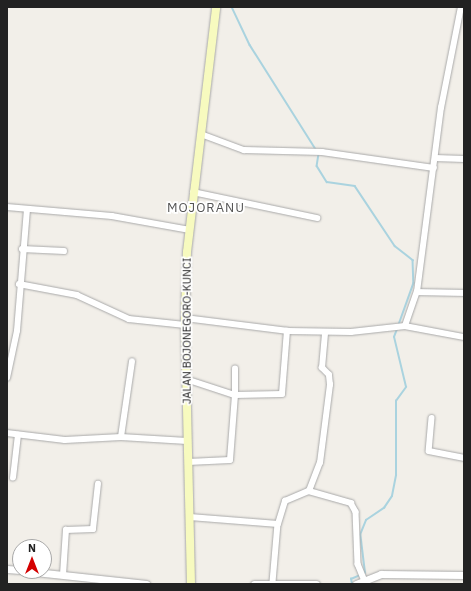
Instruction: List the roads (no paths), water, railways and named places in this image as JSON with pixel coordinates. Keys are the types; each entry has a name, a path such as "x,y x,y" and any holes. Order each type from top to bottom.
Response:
{"main road":[{"name":"JALAN BOJONEGORO-KUNCI","path":"191,584 185,322 193,192 216,7"}],"street":[{"path":"403,326 418,292 435,158 461,7"},
{"path":"201,134 244,150 322,152 434,168"},
{"path":"435,158 464,160"},
{"path":"193,192 317,218"},
{"path":"7,207 112,216 190,230"},
{"path":"7,378 17,331 19,284 27,209"},
{"path":"22,248 64,251"},
{"path":"19,284 82,296 124,318 325,333 390,330 403,326 464,337"},
{"path":"418,292 464,294"},
{"path":"186,379 234,395 282,394 287,331"},
{"path":"309,491 320,463 330,385 329,375 322,368 325,333"},
{"path":"121,438 132,362"},
{"path":"188,462 230,460 235,369"},
{"path":"432,418 429,451 464,458"},
{"path":"7,433 65,440 121,438 187,441"},
{"path":"13,478 18,435"},
{"path":"63,575 66,530 93,529 98,484"},
{"path":"274,582 278,524 285,502 309,491 351,503 356,512 363,577"},
{"path":"190,517 278,524"},
{"path":"52,574 92,581 146,584"},
{"path":"356,584 363,577 387,574 464,574"},
{"path":"254,584 274,582 316,584"}],"waterway":[{"path":"232,7 250,45 317,151"},
{"path":"319,154 317,166 327,182 355,186 395,246 413,260 414,283 399,325"},
{"path":"352,584 351,579 365,573 360,535 366,520 384,508 392,496 396,475 396,401 406,387 394,337 397,329"}],"district":[{"name":"MOJORANU","path":"206,208"}]}
